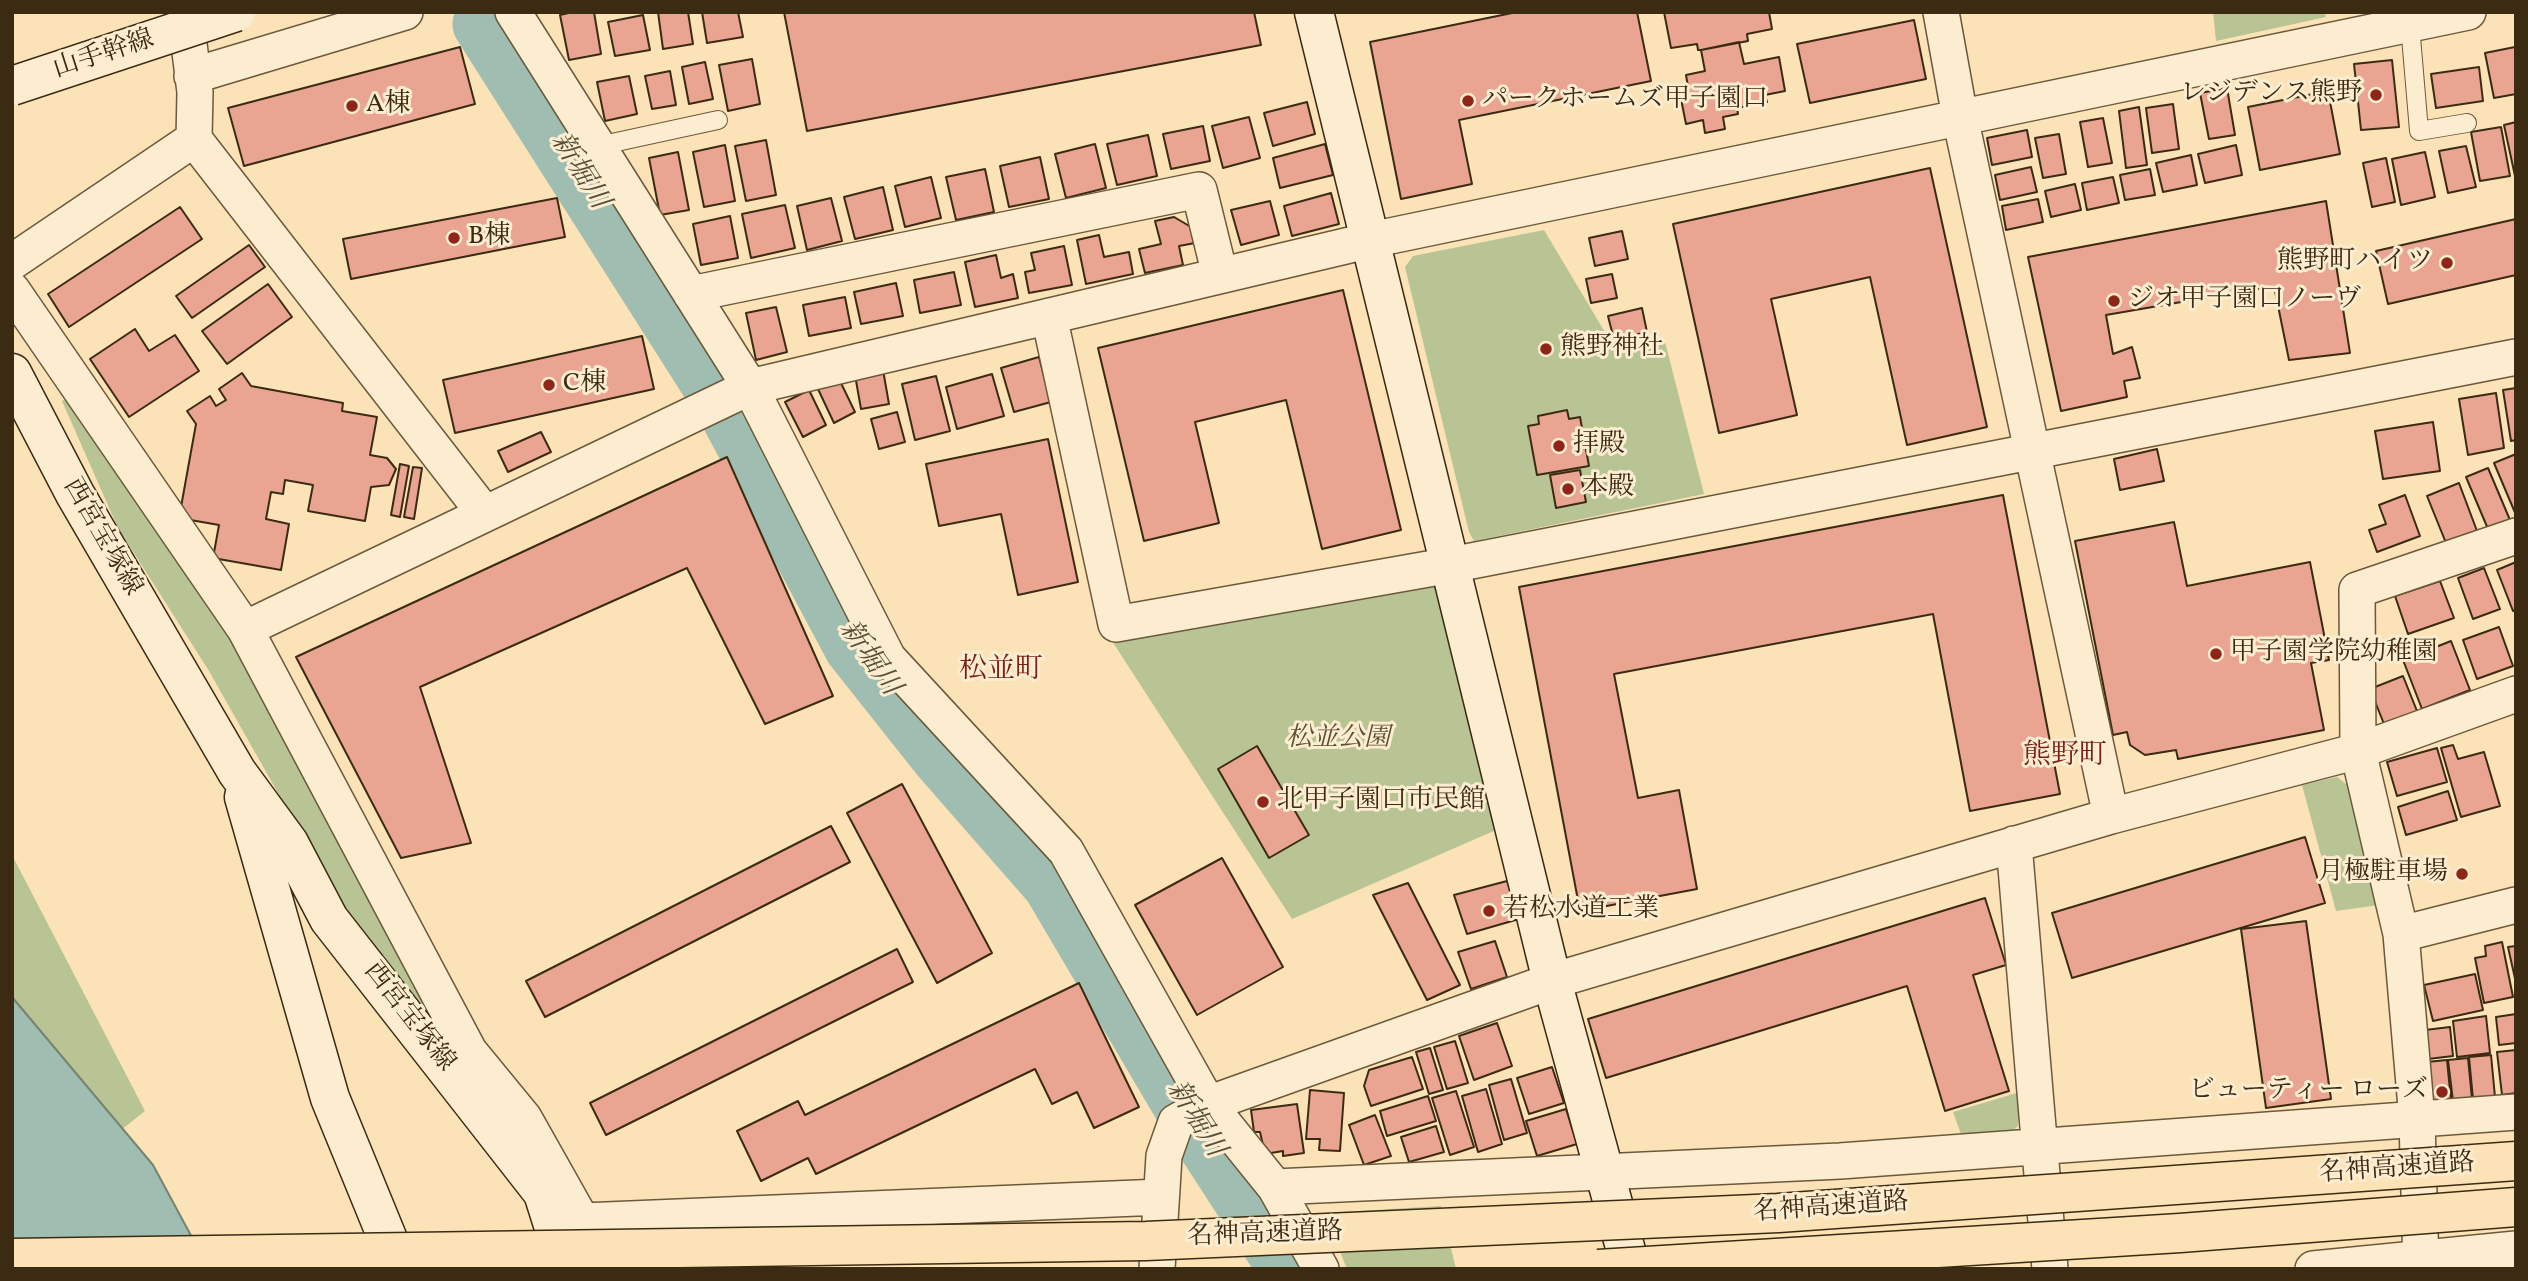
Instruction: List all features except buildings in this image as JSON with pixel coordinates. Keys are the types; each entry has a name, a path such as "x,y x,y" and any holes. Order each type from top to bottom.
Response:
{"highway":[{"name":"名神高速道路","path":"12,1258 1174,1240 1778,1213 2516,1161"},
{"name":"名神高速道路","path":"1598,1269 2180,1233 2516,1207"}],"main road":[{"name":"山手幹線","path":"12,86 236,12"},
{"path":"1314,12 1552,982 1602,1172 1631,1269"},
{"name":"西宮宝塚線","path":"12,373 75,494 237,772 289,843 329,919 543,1193 567,1269"},
{"name":"西宮宝塚線","path":"237,772 330,1098 400,1269"}],"street":[{"path":"185,12 195,92 194,139 485,514"},
{"path":"192,76 405,12"},
{"path":"513,12 691,294 888,657 1066,851 1193,1112 1275,1187 1321,1269"},
{"path":"1941,12 1960,117 2111,816"},
{"path":"245,629 744,389 1371,240 1960,117 2409,19 2468,12"},
{"path":"12,261 194,139"},
{"path":"691,294 1199,190 1220,275"},
{"path":"12,290 245,629 468,1051 524,1118 582,1221 1161,1197"},
{"path":"1049,316 1116,624 1451,565 2516,357"},
{"path":"2420,1263 2417,1119 2401,933 2358,751 2357,590 2516,536"},
{"path":"1157,1269 1164,1156 1193,1112 1552,982 2111,816 2358,751 2516,694"},
{"path":"2014,844 2050,1269"},
{"path":"2401,933 2516,905"},
{"path":"1275,1187 1840,1161 2516,1112"},
{"path":"826,1211 861,1269"},
{"path":"2314,1269 2420,1263 2516,1248"}],"lane":[{"path":"2409,19 2419,131 2467,123"},
{"path":"598,146 718,120"}],"green space":[{"path":"2213,12 2325,12 2326,17 2216,41"},
{"name":"熊野神社","path":"1544,230 1618,354 1665,342 1704,494 1474,541 1469,532 1405,267 1413,256"},
{"path":"68,398 225,625 447,1040 347,915 209,671 118,528 62,401"},
{"name":"松並公園","path":"1429,583 1443,593 1496,830 1292,919 1112,641"},
{"path":"2337,777 2351,788 2379,905 2336,911 2302,785"},
{"path":"12,855 145,1111 121,1130 12,997"},
{"path":"2020,1092 2018,1126 2012,1131 1962,1137 1953,1112"},
{"path":"1441,1206 1456,1269 1347,1269 1325,1213"}],"shaded area":[{"path":"12,997 153,1165 209,1269 12,1269"}],"waterway":[{"name":"新堀川","path":"483,24 726,406 854,646 942,757 1053,884 1191,1118 1289,1269"}],"place":[{"name":"レジデンス熊野","path":"2376,95"},
{"name":"パークホームズ甲子園口","path":"1468,101"},
{"name":"A棟","path":"352,106"},
{"name":"B棟","path":"454,238"},
{"name":"熊野町ハイツ","path":"2447,263"},
{"name":"ジオ甲子園口ノーヴ","path":"2114,301"},
{"name":"熊野神社","path":"1546,349"},
{"name":"C棟","path":"549,385"},
{"name":"拝殿","path":"1559,446"},
{"name":"本殿","path":"1568,489"},
{"name":"甲子園学院幼稚園","path":"2216,654"},
{"name":"北甲子園口市民館","path":"1263,802"},
{"name":"月極駐車場","path":"2462,874"},
{"name":"若松水道工業","path":"1489,911"},
{"name":"ビューティー ローズ","path":"2442,1092"}],"district":[{"name":"松並町","path":"1001,672"},
{"name":"熊野町","path":"2065,758"}]}
